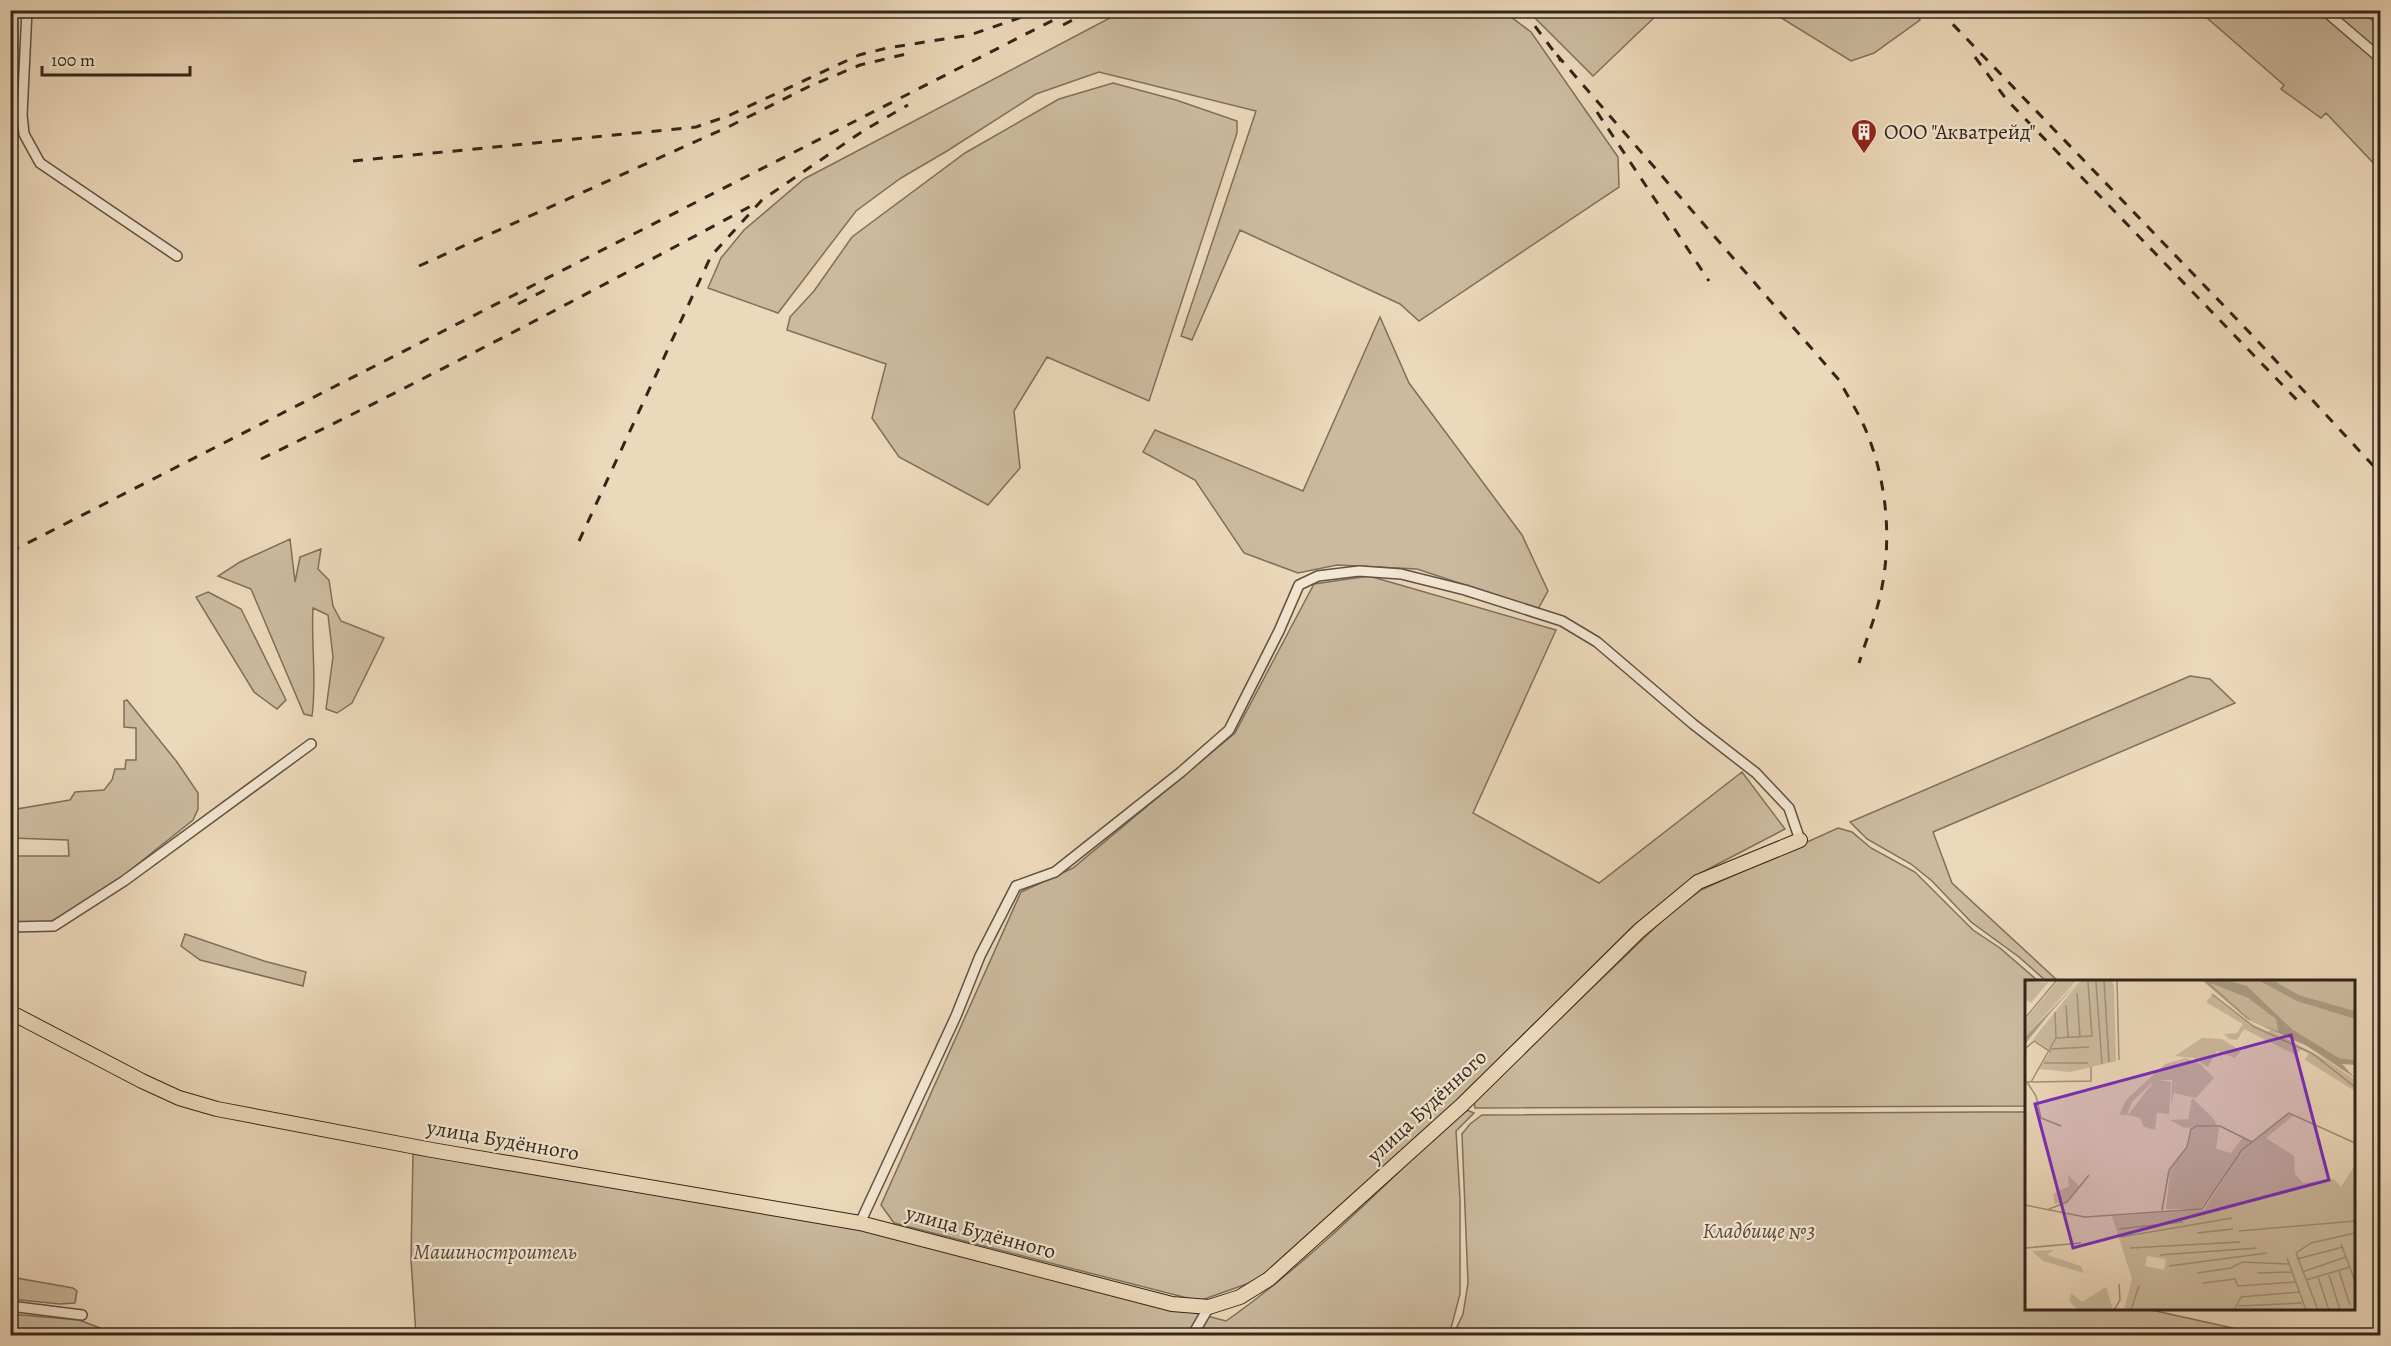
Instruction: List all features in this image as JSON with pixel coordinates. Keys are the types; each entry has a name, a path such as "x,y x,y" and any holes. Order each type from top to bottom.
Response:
{"main road":[{"name":"улица Будённого","path":"10,1012 142,1082 178,1098 216,1109 444,1152 860,1222 1173,1304 1209,1307 1240,1297 1269,1280 1462,1104 1640,930 1698,882 1800,840"}],"street":[{"path":"27,10 22,115 24,134 40,163 177,256"},
{"path":"2324,10 2380,58"},
{"path":"860,1222 956,1016 980,956 1016,886 1055,872 1181,772 1229,730 1279,631 1299,585 1318,576 1359,571 1401,574 1465,590 1562,621 1597,642 1693,724 1756,773 1789,808 1800,840"},
{"path":"10,927 54,926 124,881 311,744"},
{"path":"10,1306 82,1315"},
{"path":"1192,1335 1209,1307"}],"green space":[{"path":"1123,11 1503,11 1531,32 1618,157 1619,187 1419,321 1400,304 1240,230 1192,340 1181,336 1256,111 1099,72 1036,94 901,178 856,211 778,313 708,288 721,258 744,230 804,179"},
{"path":"1528,11 1661,11 1593,76"},
{"path":"1770,11 1915,11 1920,20 1874,53 1851,61"},
{"path":"2199,11 2361,11 2380,27 2380,170 2326,113 2321,118 2281,89 2284,85"},
{"path":"1113,83 1176,100 1237,121 1237,133 1149,401 1047,357 1014,411 1020,468 988,505 899,457 872,418 886,364 787,330 790,317 814,291 852,237 965,153 1059,99"},
{"path":"1380,317 1409,383 1522,535 1548,591 1538,609 1417,569 1337,565 1298,573 1244,553 1195,480 1143,452 1155,430 1303,491"},
{"path":"290,539 295,582 300,557 321,549 318,569 329,580 333,606 341,621 384,638 352,703 337,713 326,709 333,657 328,615 313,608 312,716 304,714 251,589 218,576 240,562"},
{"path":"1369,576 1556,630 1473,813 1599,883 1742,772 1785,829 1695,876 1633,926 1447,1110 1258,1280 1199,1301 894,1223 881,1205 1021,892 1073,868 1235,733 1314,584"},
{"path":"208,592 241,609 286,700 277,709 254,692 196,597"},
{"path":"2190,676 2210,679 2235,703 1933,832 1952,883 2057,980 2045,980 2019,957 1971,922 1932,881 1911,864 1867,839 1850,822"},
{"path":"127,700 177,762 198,793 198,809 193,820 119,879 76,908 52,921 35,923 11,921 11,856 69,856 68,840 11,838 11,810 70,800 75,792 104,790 112,780 115,769 125,769 126,760 136,760 136,728 124,727 124,701"},
{"path":"1838,828 1852,832 1871,848 1915,872 1973,930 2000,948 2037,980 2025,980 2025,1106 1475,1108 1474,1101 1668,915 1701,890"},
{"path":"185,934 264,961 306,972 303,986 200,960 181,946"},
{"name":"Машиностроитель","path":"1464,1109 1474,1113 1456,1131 1460,1199 1460,1294 1449,1336 1303,1335 1253,1328 1279,1335 416,1335 411,1260 413,1154 856,1224 1226,1321 1319,1246"},
{"name":"Кладбище №3","path":"2025,1112 2025,1310 2152,1310 2264,1335 1453,1335 1463,1314 1468,1283 1462,1134 1482,1115"},
{"path":"11,1277 73,1288 77,1291 75,1303 60,1304 11,1299"},
{"path":"10,1314 79,1320 119,1335 11,1335"}],"railway":[{"path":"353,161 696,127 728,116 859,55 887,48 970,35 1042,10"},
{"path":"10,552 1073,10"},
{"path":"1063,25 1092,10"},
{"path":"1523,10 1561,61"},
{"path":"1939,10 2252,335 2380,473"},
{"path":"419,266 730,126 810,86 860,65 910,53"},
{"path":"1557,55 1839,380 1861,420 1874,452 1879,472 1887,532 1881,592 1859,663"},
{"path":"1975,57 2006,99 2297,400"},
{"path":"579,541 711,256 762,200 863,131 908,105"},
{"path":"1597,112 1709,281"},
{"path":"261,459 508,335 751,206"},
{"path":"518,304 547,289"}],"place":[{"name":"ООО \"Акватрейд\"","path":"1864,155"}]}
